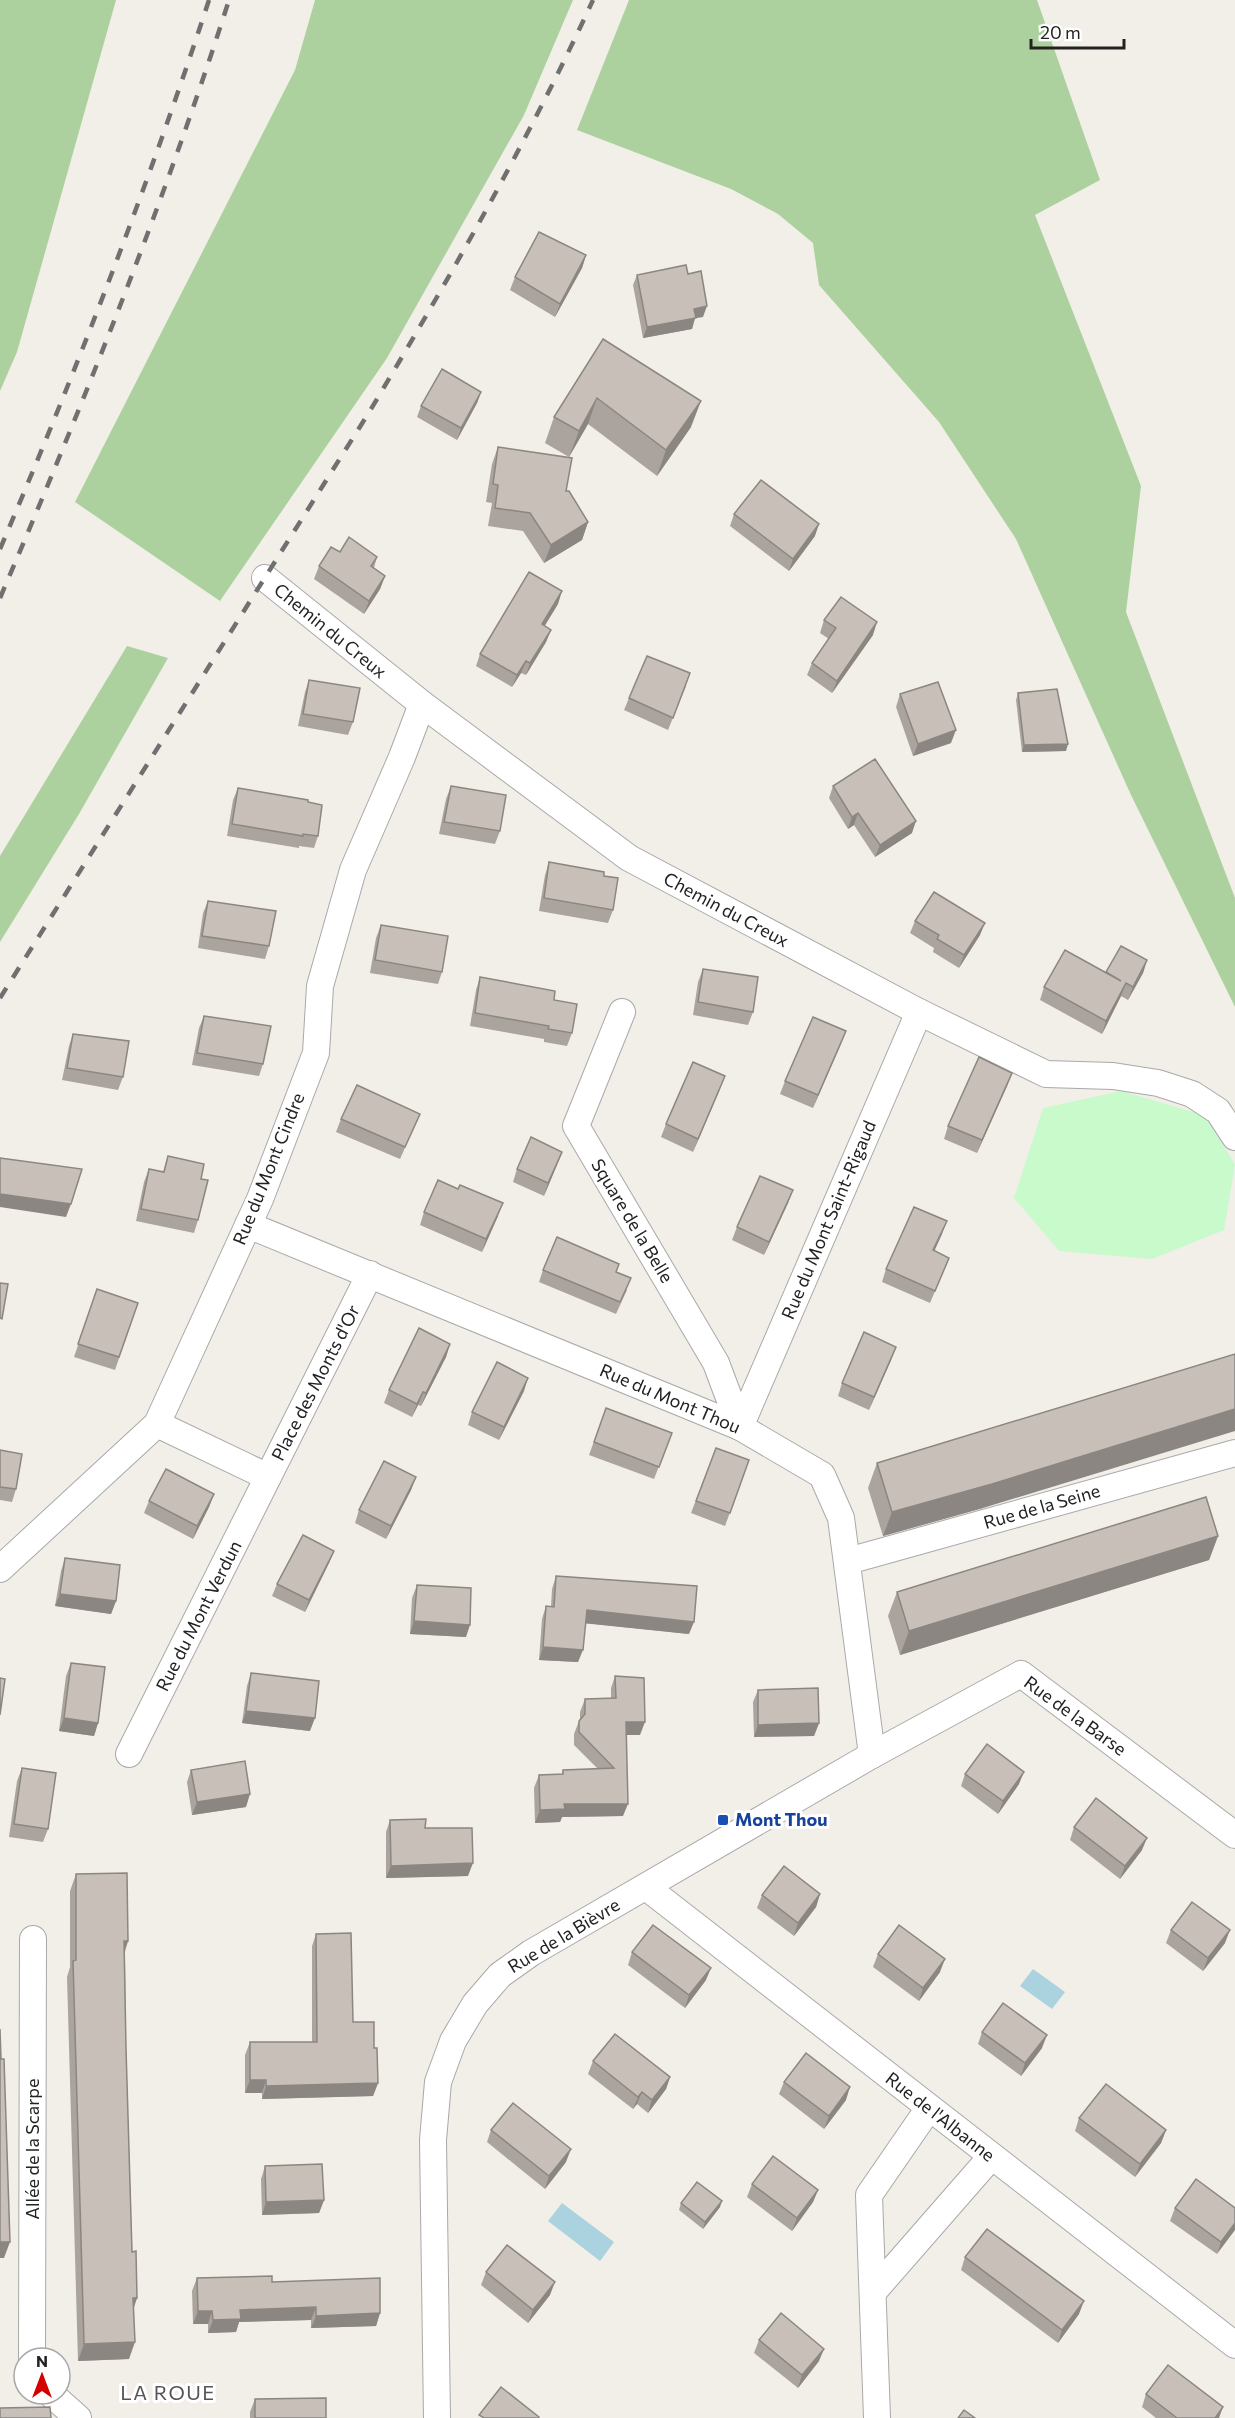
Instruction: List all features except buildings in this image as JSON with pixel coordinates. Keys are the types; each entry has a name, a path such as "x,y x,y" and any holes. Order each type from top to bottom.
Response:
{"street":[{"name":"Chemin du Creux","path":"265,578 422,704 629,858 918,1012 1046,1074 1113,1076 1147,1081 1192,1094 1218,1111 1235,1137"},
{"name":"Rue du Mont Cindre","path":"0,1569 157,1424 248,1225 316,1053 320,986 353,870 402,757 422,704"},
{"name":"Square de la Belle","path":"622,1012 576,1126 717,1363 740,1427"},
{"name":"Rue du Mont Saint-Rigaud","path":"740,1427 918,1012"},
{"name":"Rue du Mont Thou","path":"248,1225 740,1427 822,1475 841,1518 872,1755"},
{"name":"Place des Monts d'Or","path":"157,1424 268,1477 370,1275"},
{"name":"Rue de la Seine","path":"848,1561 1235,1453"},
{"name":"Rue du Mont Verdun","path":"129,1754 268,1477"},
{"name":"Rue de la Barse","path":"872,1755 1021,1674 1235,1835"},
{"name":"Rue de la Bièvre","path":"437,2418 433,2140 438,2082 453,2041 476,2004 500,1975 531,1953 872,1755"},
{"name":"Rue de l'Albanne","path":"646,1887 1235,2345"},
{"name":"Allée de la Scarpe","path":"32,2346 33,1939"},
{"path":"877,2418 869,2195 929,2108"},
{"path":"874,2291 991,2157"},
{"path":"64,2406 78,2418"}],"green space":[{"path":"0,0 116,0 17,352 0,391"},
{"path":"315,0 573,0 524,115 387,358 220,601 75,502 295,70"},
{"path":"629,0 1037,0 1100,180 1035,215 1141,486 1126,612 1235,898 1235,1007 1131,795 1016,539 939,422 819,285 813,243 778,214 731,189 577,130"},
{"path":"127,646 168,658 79,814 0,942 0,856"},
{"path":"1121,1091 1204,1115 1235,1164 1224,1230 1152,1259 1059,1251 1014,1198 1043,1108"}],"water":[{"path":"1033,1969 1065,1992 1052,2009 1020,1986"},
{"path":"562,2203 614,2242 600,2261 548,2221"}],"railway":[{"path":"0,549 57,413 110,277 186,70 209,0"},
{"path":"0,598 122,302 178,152 229,0"},
{"path":"0,998 368,414 514,158 593,0"}],"place":[{"name":"Mont Thou","path":"723,1820"}],"district":[{"name":"LA ROUE","path":"168,2393"}]}
